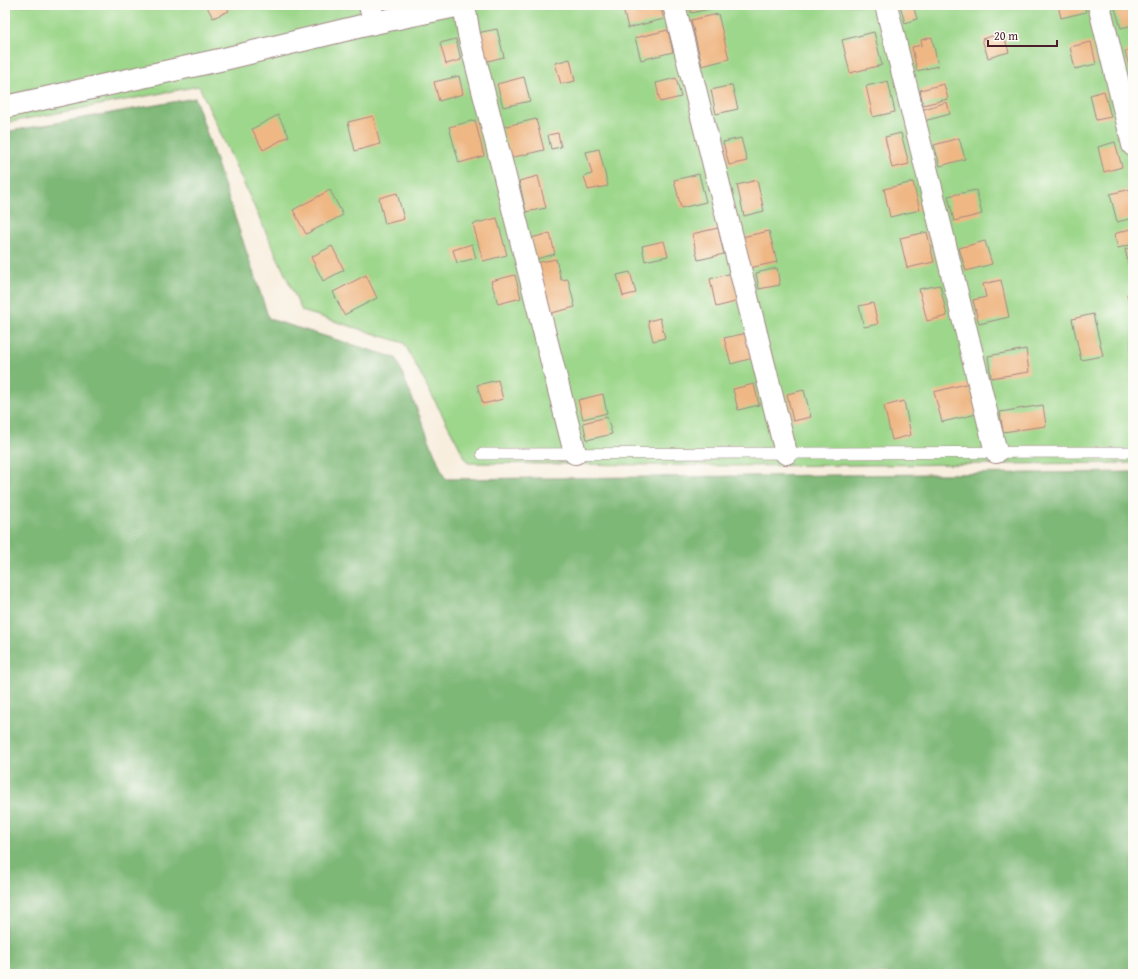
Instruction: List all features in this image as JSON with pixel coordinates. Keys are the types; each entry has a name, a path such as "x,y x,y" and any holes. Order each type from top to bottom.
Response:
{"street":[{"path":"5,107 224,59 372,14 463,5 469,35 575,453"},
{"path":"674,5 786,453"},
{"path":"886,5 996,452"},
{"path":"1099,5 1133,145"}],"lane":[{"path":"482,454 1133,452"}],"green space":[{"path":"5,5 1133,5 1133,463 732,466 468,463 404,343 302,311 199,86 5,123"},
{"path":"195,98 269,319 396,358 445,479 1133,472 1133,974 5,974 5,132"}],"building":[{"path":"206,5 226,5 229,11 213,18"},
{"path":"622,5 660,5 664,19 628,28"},
{"path":"690,5 713,5 714,8 691,13"},
{"path":"900,5 913,5 917,19 905,23"},
{"path":"1058,5 1084,5 1086,12 1061,18"},
{"path":"1114,5 1133,5 1133,25 1121,28"},
{"path":"718,14 729,59 702,66 691,20"},
{"path":"497,29 504,57 484,62 477,33"},
{"path":"668,30 673,52 641,60 635,38"},
{"path":"874,32 882,65 850,73 842,40"},
{"path":"1003,33 1009,52 988,58 982,39"},
{"path":"932,37 938,66 917,71 912,47 922,45 921,40"},
{"path":"456,39 461,60 446,64 440,43"},
{"path":"1091,42 1096,64 1075,69 1070,47"},
{"path":"1133,49 1133,74 1131,74 1125,51"},
{"path":"570,59 575,81 561,84 555,63"},
{"path":"459,76 463,94 439,101 434,82"},
{"path":"524,77 530,101 503,107 497,84"},
{"path":"676,78 681,97 660,102 656,83"},
{"path":"888,81 895,112 873,117 866,86"},
{"path":"944,84 948,99 923,105 920,90"},
{"path":"732,85 738,109 716,114 711,90"},
{"path":"1104,91 1111,117 1096,120 1090,95"},
{"path":"947,102 950,114 924,121 921,110"},
{"path":"278,115 289,136 263,150 252,129"},
{"path":"373,116 380,144 355,151 348,122"},
{"path":"536,119 544,150 510,158 502,127"},
{"path":"475,120 484,156 459,163 449,127"},
{"path":"558,133 561,147 551,149 548,135"},
{"path":"901,133 909,164 892,168 885,137"},
{"path":"741,138 747,161 729,165 723,142"},
{"path":"959,138 965,159 940,166 934,145"},
{"path":"1115,142 1122,167 1104,172 1098,147"},
{"path":"599,149 608,186 588,190 584,176 592,174 586,152"},
{"path":"699,174 706,202 681,208 674,180"},
{"path":"538,176 546,208 526,212 519,181"},
{"path":"757,180 764,211 744,216 737,185"},
{"path":"913,182 920,210 890,217 884,189"},
{"path":"1131,189 1133,199 1133,218 1117,222 1110,194"},
{"path":"330,190 343,215 306,234 293,210"},
{"path":"976,190 982,214 954,221 948,196"},
{"path":"397,193 404,219 385,224 379,198"},
{"path":"497,218 507,255 483,261 473,224"},
{"path":"718,228 724,254 698,260 692,234"},
{"path":"1133,228 1133,244 1118,248 1114,234"},
{"path":"769,231 777,262 749,268 742,237"},
{"path":"927,232 934,262 907,268 900,238"},
{"path":"550,233 555,254 536,259 531,238"},
{"path":"664,241 668,256 645,261 642,246"},
{"path":"985,241 992,264 966,271 959,248"},
{"path":"472,244 476,258 457,263 453,250"},
{"path":"332,246 344,270 323,281 311,257"},
{"path":"1133,247 1133,266 1129,267 1125,249"},
{"path":"556,259 561,280 568,279 575,307 548,314 536,263"},
{"path":"777,268 780,285 759,289 756,273"},
{"path":"630,272 636,293 623,296 617,275"},
{"path":"732,273 739,301 716,307 710,279"},
{"path":"366,275 377,298 344,315 333,292"},
{"path":"515,275 521,298 498,304 491,281"},
{"path":"1001,280 1009,317 979,324 973,300 986,297 983,284"},
{"path":"940,285 947,316 927,321 919,289"},
{"path":"1133,293 1133,316 1132,316 1127,294"},
{"path":"873,303 878,324 864,327 859,306"},
{"path":"1093,314 1103,356 1081,360 1072,319"},
{"path":"660,318 665,338 653,341 648,321"},
{"path":"747,333 753,358 731,364 724,338"},
{"path":"1026,349 1029,372 991,378 988,356"},
{"path":"498,380 503,399 483,404 477,385"},
{"path":"969,383 977,414 942,422 934,392"},
{"path":"754,384 759,405 738,410 733,389"},
{"path":"804,390 811,417 793,421 787,394"},
{"path":"603,394 607,413 583,419 578,400"},
{"path":"904,401 911,435 892,440 884,406"},
{"path":"1043,405 1046,426 1003,432 1000,412"},
{"path":"607,417 612,434 587,440 583,423"}]}
